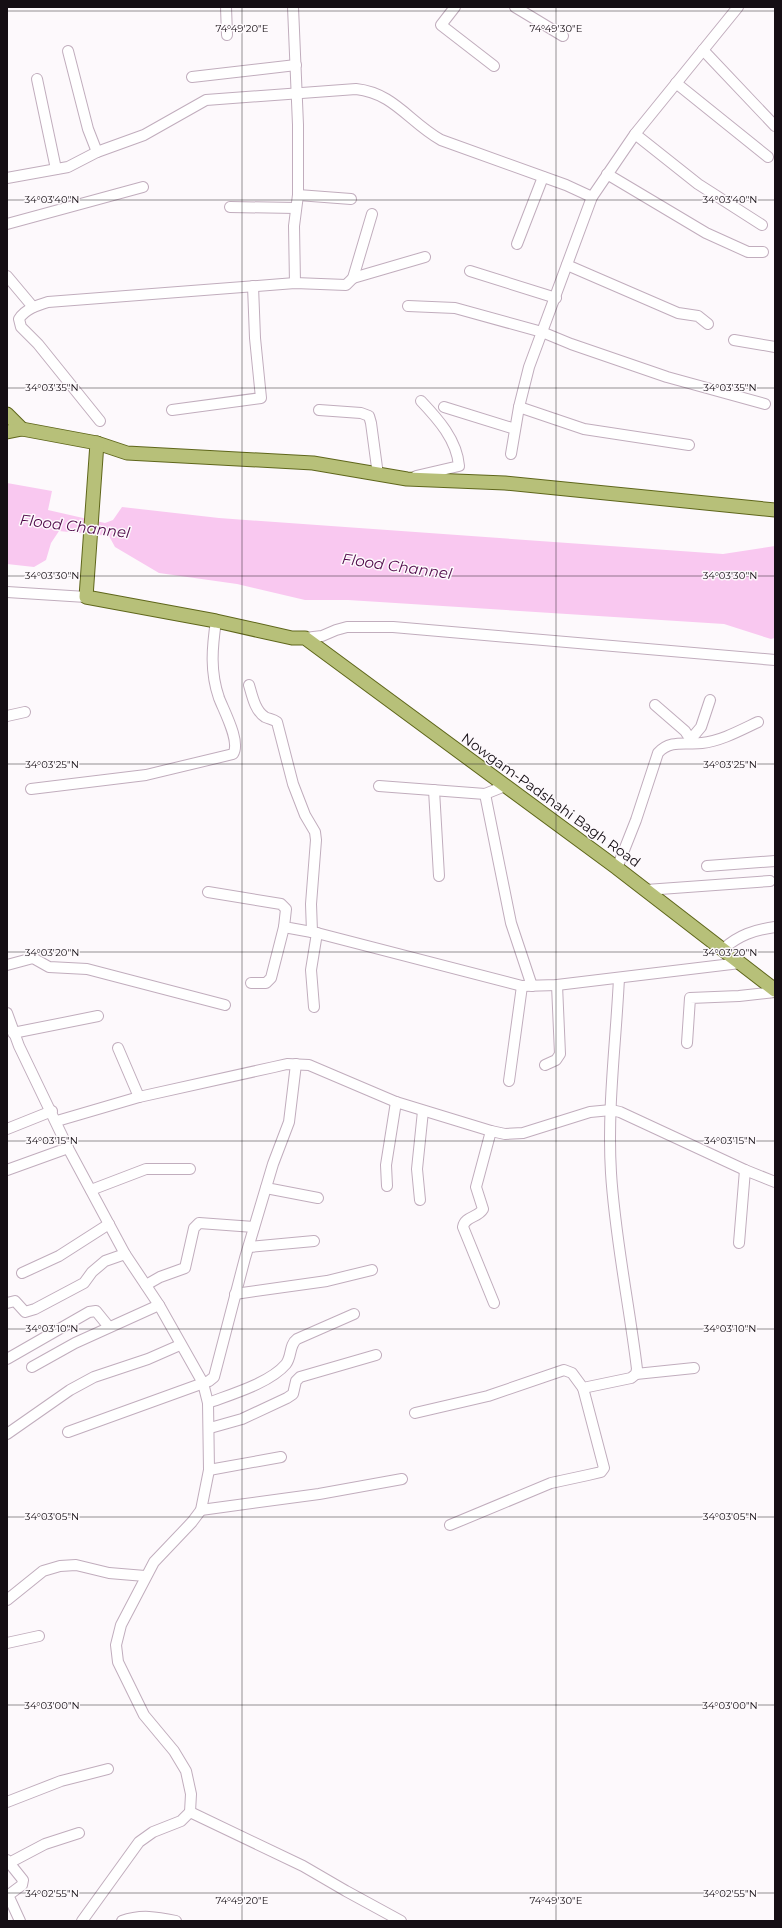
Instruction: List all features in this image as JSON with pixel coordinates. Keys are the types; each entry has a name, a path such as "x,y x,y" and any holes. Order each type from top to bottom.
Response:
{"main road":[{"path":"7,414 22,429"},
{"path":"7,432 22,429 96,443 127,453 312,463 406,479 506,483 775,510"},
{"path":"96,443 87,591 292,638 305,638"},
{"name":"Nowgam-Padshahi Bagh Road","path":"305,638 617,868 723,948 775,991"}],"street":[{"path":"226,7 227,35"},
{"path":"293,7 297,92 298,195 294,226 295,283"},
{"path":"456,7 441,25 494,66"},
{"path":"515,7 563,36"},
{"path":"511,454 519,407 529,366 556,298 592,197 635,134 738,7"},
{"path":"703,50 775,126"},
{"path":"68,51 88,129 97,152"},
{"path":"192,77 296,65"},
{"path":"37,79 56,169"},
{"path":"676,83 768,157"},
{"path":"7,178 75,164 97,152 144,135 206,100 297,92 356,89 376,92 398,107 426,132 441,140 544,177 592,197"},
{"path":"635,134 698,184 762,225"},
{"path":"607,174 706,232 748,252 763,252"},
{"path":"517,244 544,177"},
{"path":"7,224 143,187"},
{"path":"298,195 351,198"},
{"path":"230,207 296,208"},
{"path":"353,278 372,214"},
{"path":"100,421 38,344 21,327 19,321 20,317 33,307 48,302 295,283 346,285 353,278 425,256"},
{"path":"567,265 678,313 698,316 708,324"},
{"path":"470,271 556,298"},
{"path":"7,276 33,307"},
{"path":"172,410 261,398 255,338 253,286"},
{"path":"408,306 455,308 542,332 571,344 667,377 765,404"},
{"path":"734,340 775,347"},
{"path":"406,479 459,466 450,438 434,415 421,401"},
{"path":"444,407 515,429"},
{"path":"519,407 584,429 689,445"},
{"path":"319,410 361,413 369,416 378,475"},
{"path":"7,592 87,591"},
{"path":"31,789 146,775 233,754 236,750 235,744 227,715 219,698 212,665 216,621"},
{"path":"305,638 322,636 347,627 393,627 775,660"},
{"path":"249,685 256,706 261,713 277,722 292,784 305,815 315,832 316,850 311,904 315,933 311,970 314,1007"},
{"path":"692,741 701,727 710,700"},
{"path":"655,705 692,741"},
{"path":"7,716 25,712"},
{"path":"617,868 636,820 658,753 664,746 692,741 703,743 726,736 758,722"},
{"path":"379,786 485,794 505,786"},
{"path":"434,790 439,876"},
{"path":"485,794 511,923 532,986"},
{"path":"707,866 775,861"},
{"path":"646,890 770,882"},
{"path":"208,892 281,904 286,909 284,927 272,978 266,983 251,983"},
{"path":"284,927 315,933 522,986 557,985 740,963"},
{"path":"723,948 739,936 752,931 775,927"},
{"path":"7,965 33,958 49,967 87,969 225,1005"},
{"path":"619,978 611,1110 612,1190 634,1345 636,1374"},
{"path":"545,1065 558,1059 560,1054 557,985"},
{"path":"509,1081 522,986"},
{"path":"687,1043 690,998 739,996 775,991"},
{"path":"7,1013 13,1033 57,1121 68,1148 125,1254 159,1305 203,1384 208,1403 210,1428 209,1470 201,1510 192,1522 154,1562 145,1576 117,1634 116,1653 118,1662 144,1715 174,1751 186,1771 191,1794 190,1812 181,1821 153,1832 139,1842 82,1921"},
{"path":"13,1033 98,1016"},
{"path":"118,1048 139,1097"},
{"path":"57,1121 139,1097 274,1067 296,1064 309,1066 323,1071 396,1102 491,1131 516,1134 583,1114 611,1110 642,1122 745,1170 775,1182"},
{"path":"68,1432 203,1384 214,1377 254,1227 273,1164 289,1122 296,1064"},
{"path":"387,1186 386,1165 396,1102"},
{"path":"7,1129 52,1111"},
{"path":"420,1200 417,1169 423,1111"},
{"path":"491,1131 476,1187 484,1209 482,1212 466,1220 463,1227 494,1303"},
{"path":"7,1170 68,1148"},
{"path":"91,1190 146,1169 190,1169"},
{"path":"739,1243 745,1170"},
{"path":"266,1188 318,1198"},
{"path":"22,1272 59,1256 109,1224"},
{"path":"146,1285 160,1277 185,1268 194,1228 199,1224 254,1227"},
{"path":"249,1247 314,1241"},
{"path":"7,1303 15,1301 26,1312 35,1309 84,1283 92,1272 105,1261 125,1254"},
{"path":"235,1294 327,1281 372,1270"},
{"path":"32,1367 50,1356 109,1327 159,1305"},
{"path":"7,1359 89,1312 96,1311 109,1327"},
{"path":"208,1403 257,1383 278,1371 287,1362 292,1343 297,1339 354,1314"},
{"path":"7,1434 83,1382 106,1372 148,1359 180,1345"},
{"path":"210,1428 249,1417 291,1396 293,1394 297,1379 300,1377 376,1355"},
{"path":"583,1388 631,1378 636,1374 694,1368"},
{"path":"415,1413 488,1396 564,1370 569,1370 583,1388 604,1468 601,1472 551,1484 450,1525"},
{"path":"209,1470 281,1458"},
{"path":"201,1510 319,1494 402,1479"},
{"path":"7,1600 43,1571 60,1566 76,1565 117,1574 145,1576"},
{"path":"7,1643 39,1636"},
{"path":"7,1802 62,1781 108,1769"},
{"path":"190,1812 303,1866 401,1921"},
{"path":"20,1921 8,1899 10,1894 23,1882 21,1877 8,1861 44,1844 79,1833"},
{"path":"127,1920 152,1916 176,1921"}],"water":[{"name":"Flood Channel","path":"7,483 52,491 48,510 105,523 113,520 122,507 219,518 723,554 775,546 775,638 771,639 724,624 348,600 305,600 237,584 159,573 115,547 109,536 59,531 51,543 46,560 34,567 7,564"}]}
